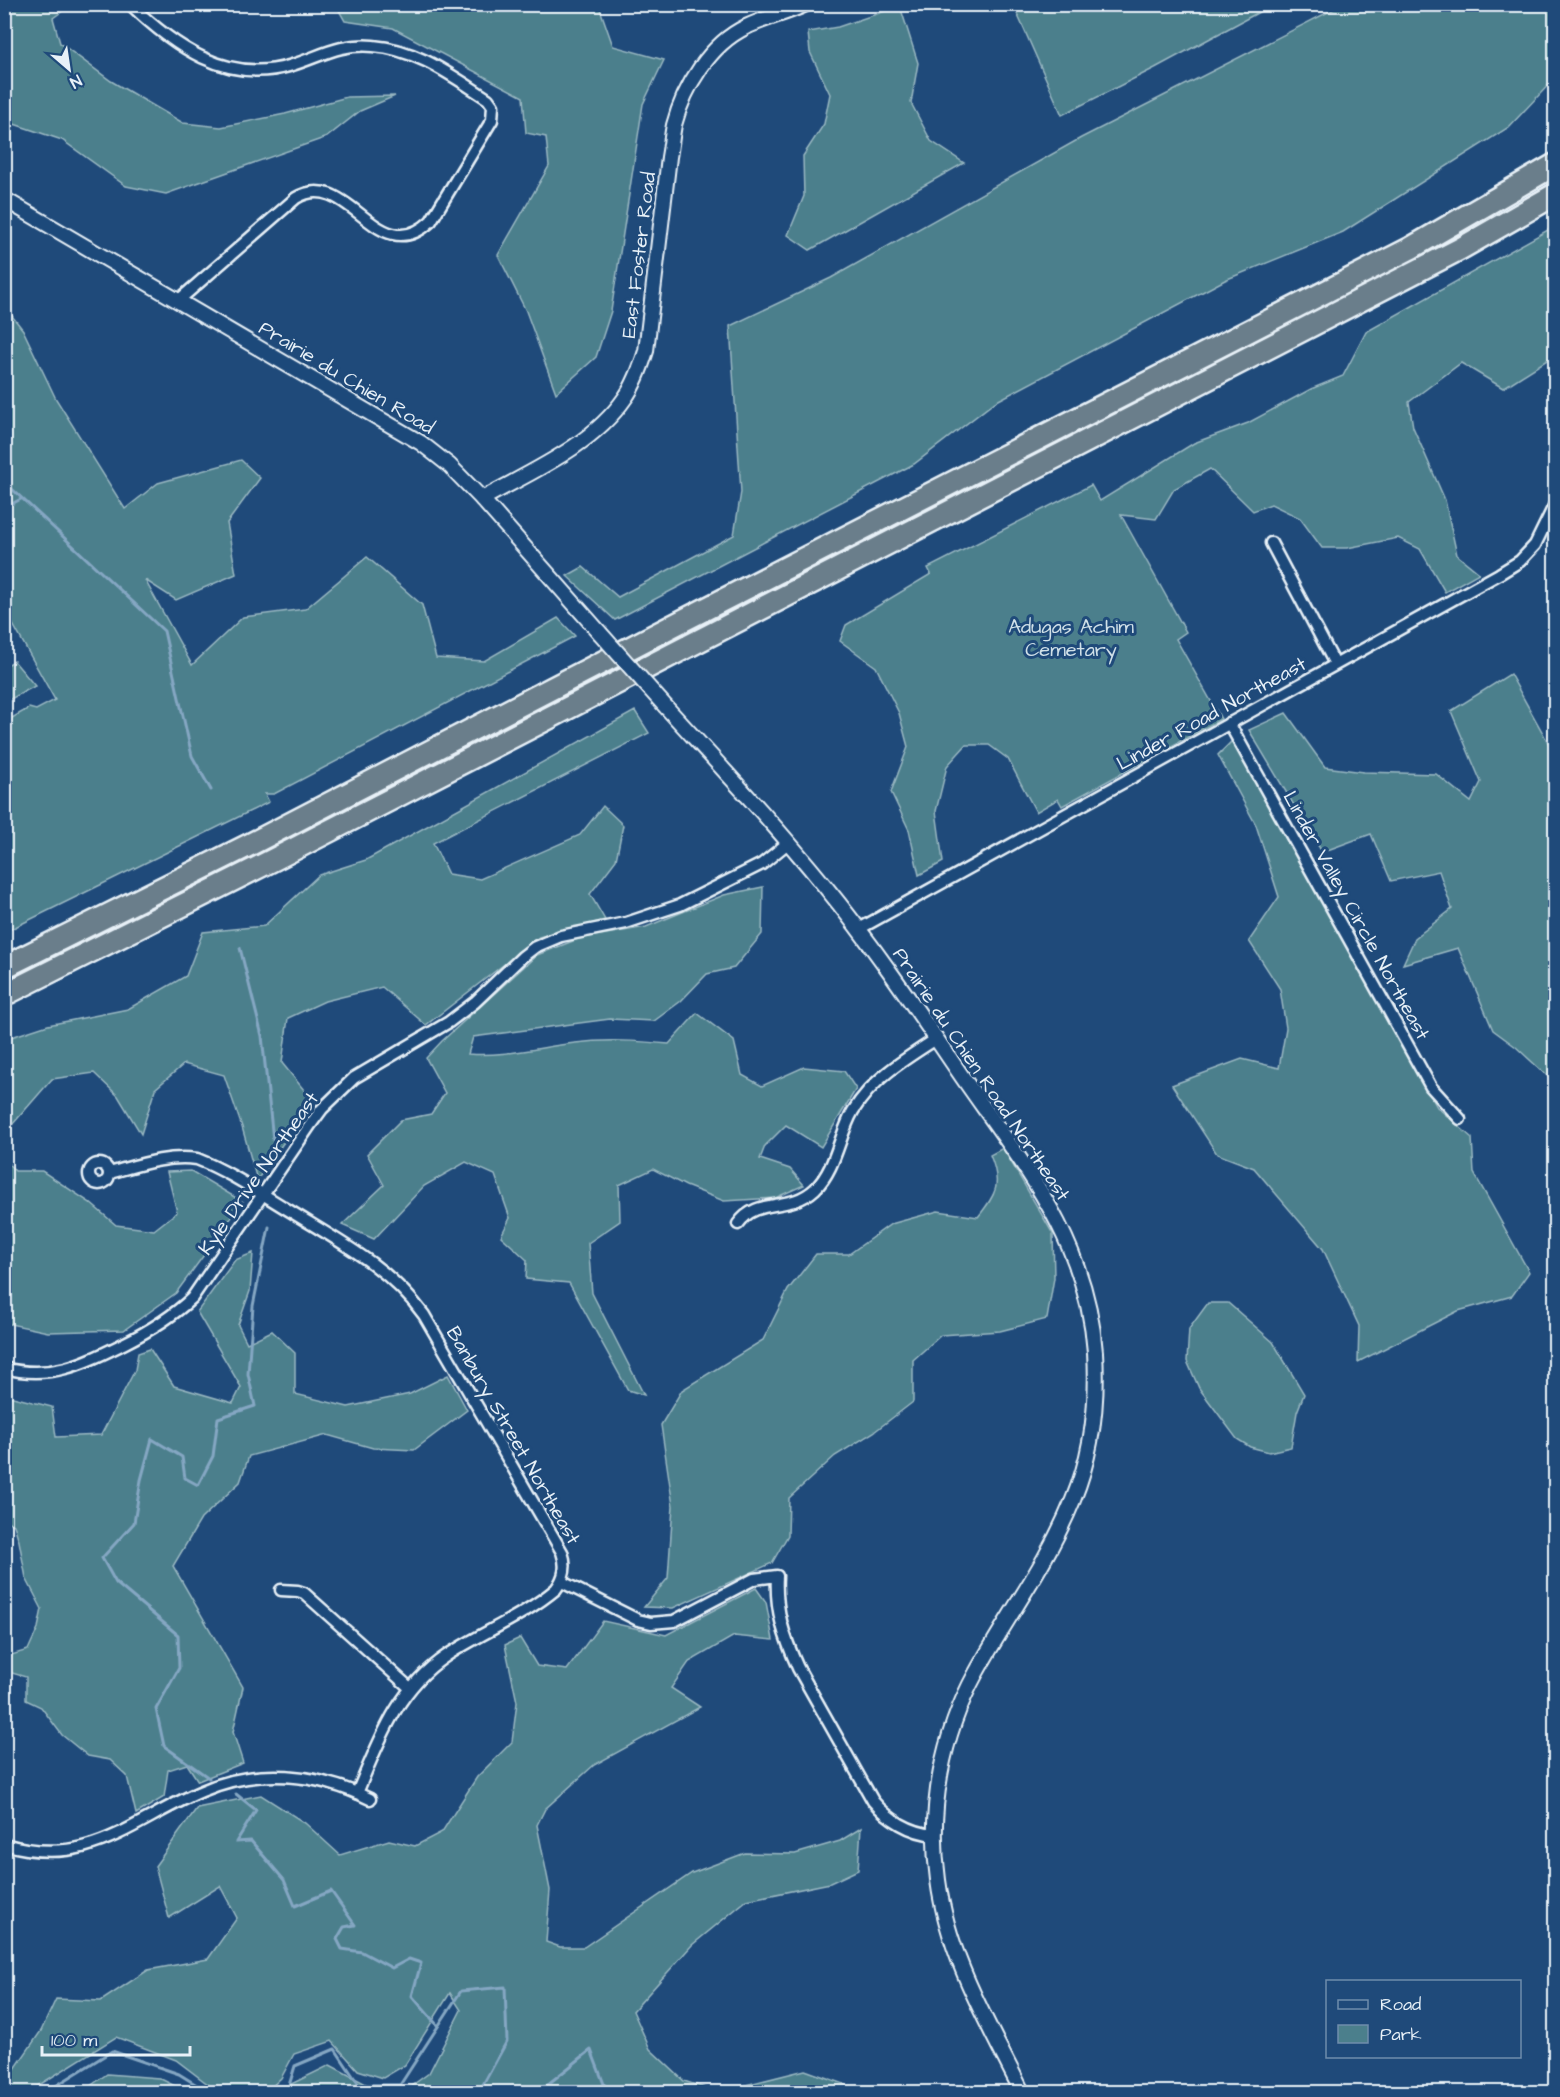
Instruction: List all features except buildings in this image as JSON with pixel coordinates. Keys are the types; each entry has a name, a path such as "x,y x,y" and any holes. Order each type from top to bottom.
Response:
{"highway":[{"path":"1411,248 1556,149"},
{"path":"4,967 249,845 1411,248 1556,164"},
{"path":"4,995 273,860 1408,277 1556,194"}],"street":[{"path":"130,4 189,51 222,66 255,71 274,69 289,66 338,48 374,46 403,51 418,57 488,99 493,106 492,120 431,221 424,228 406,234 386,232 336,196 318,191 309,192 296,198 179,300"},
{"name":"East Foster Road","path":"482,499 568,450 591,434 613,414 627,396 646,351 669,157 674,125 684,95 697,73 713,53 732,36 746,27 806,4"},
{"name":"Prairie du Chien Road","path":"4,199 409,434 449,465 482,499 666,707"},
{"name":"Linder Road Northeast","path":"859,929 1038,828 1411,624 1520,561 1535,545 1556,502"},
{"path":"1271,543 1335,664"},
{"name":"Prairie du Chien Road Northeast","path":"666,707 789,842 859,929 1042,1192 1071,1249 1088,1303 1095,1349 1094,1414 1088,1450 1073,1500 1051,1548 974,1677 953,1725 936,1804 934,1835 938,1881 951,1940 970,1989 1022,2092"},
{"name":"Linder Valley Circle Northeast","path":"1229,723 1431,1087 1460,1119"},
{"name":"Kyle Drive Northeast","path":"4,1368 32,1373 68,1369 168,1320 192,1298 322,1109 340,1090 370,1067 449,1022 475,1002 535,947 561,936 626,923 680,905 762,864 789,842"},
{"path":"738,1224 758,1207 793,1202 814,1190 828,1172 847,1122 864,1095 890,1070 936,1039"},
{"name":"Banbury Street Northeast","path":"110,1173 161,1159 185,1157 208,1163 262,1194 387,1273 413,1300 430,1326 562,1552 565,1569 562,1582"},
{"path":"357,1793 385,1726 396,1706 410,1688 445,1656 549,1595 562,1582 639,1620 663,1623 674,1621 754,1579 777,1576 777,1606 788,1645 798,1668 873,1801 886,1815 905,1827 934,1835"},
{"path":"281,1590 304,1593 410,1688"},
{"path":"4,1844 44,1850 86,1846 123,1833 202,1791 239,1779 279,1775 299,1777 318,1780 370,1799"}],"green space":[{"path":"1015,4 1272,5 1062,115 1016,11"},
{"path":"4,5 71,5 53,18 60,43 111,81 183,123 221,127 285,114 347,97 395,96 360,111 327,137 166,194 126,186 62,140 5,119"},
{"path":"336,5 603,5 599,6 613,46 664,60 643,104 611,311 596,357 556,393 526,311 498,255 549,166 546,137 526,133 523,97 393,28 345,21"},
{"path":"1342,5 1555,5 1555,78 1509,127 1343,232 1225,280 995,402 914,464 615,620 567,576 583,567 618,597 734,535 741,492 730,326 831,278 1081,138"},
{"path":"900,6 918,63 911,103 931,141 964,163 810,250 788,235 804,196 803,156 824,124 830,94 810,52 808,32 838,27"},
{"name":"Adugas Achim Cemetary","path":"1555,226 1555,298 1550,301 1555,333 1555,355 1503,388 1461,363 1409,402 1413,427 1445,500 1457,555 1479,573 1445,592 1420,549 1398,538 1347,548 1322,548 1300,518 1271,504 1253,511 1210,469 1174,489 1156,519 1121,515 1186,632 1176,639 1221,719 1062,806 1058,799 1036,812 1008,759 989,745 966,745 947,766 936,811 943,862 919,875 909,830 891,792 908,747 899,713 876,667 840,641 846,625 931,574 928,568 1091,485 1100,501 1194,443 1248,423 1311,389 1343,376 1366,332"},
{"path":"5,307 23,330 56,399 125,509 158,483 241,460 260,478 227,523 236,574 176,600 145,580 192,665 243,617 305,609 367,557 422,605 436,658 484,661 558,618 575,636 274,794 265,794 269,802 5,932 5,722 29,708 36,710 55,700 5,610"},
{"path":"14,661 35,686 5,702 5,666"},
{"path":"1510,674 1555,755 1555,1083 1516,1047 1493,1030 1458,948 1403,964 1415,938 1452,909 1439,871 1391,881 1371,834 1322,852 1249,730 1286,713 1325,767 1364,772 1436,774 1471,802 1481,782 1451,711"},
{"path":"635,711 649,733 433,843 448,874 480,879 580,835 603,806 623,825 616,860 590,894 605,920 539,937 426,1025 382,987 325,1001 288,1018 282,1063 313,1101 257,1180 224,1075 184,1064 155,1089 141,1134 118,1096 94,1073 52,1079 5,1133 5,1039 48,1025 128,1009 186,976 203,932 264,926 319,875 366,860"},
{"path":"1232,741 1437,1107 1472,1138 1474,1173 1529,1272 1512,1296 1458,1311 1358,1362 1359,1326 1323,1249 1254,1168 1217,1154 1172,1085 1242,1059 1279,1068 1286,1028 1280,989 1249,941 1279,897 1256,825 1218,755"},
{"path":"763,887 762,934 734,968 707,974 681,1001 654,1021 610,1019 473,1037 468,1054 508,1053 599,1041 669,1044 697,1013 734,1041 742,1075 762,1086 804,1067 844,1071 856,1089 821,1147 786,1125 765,1146 760,1159 790,1169 804,1185 775,1198 724,1201 686,1186 653,1169 619,1185 620,1221 588,1243 592,1293 644,1395 628,1390 569,1283 526,1279 527,1260 501,1236 510,1218 495,1175 466,1162 424,1186 374,1239 342,1225 384,1185 367,1154 401,1120 431,1114 445,1093 426,1058 537,955 578,939 646,927 724,895"},
{"path":"1003,1148 1053,1234 1054,1278 1047,1319 1000,1331 941,1335 913,1360 913,1402 874,1432 835,1456 789,1498 788,1535 772,1563 673,1608 644,1607 668,1578 673,1506 661,1425 682,1390 763,1340 788,1290 816,1254 849,1254 891,1224 938,1211 978,1217 996,1188 996,1174 990,1155"},
{"path":"5,1160 15,1171 42,1171 89,1202 116,1225 154,1230 177,1212 167,1172 191,1171 243,1202 176,1293 124,1330 48,1332 5,1323"},
{"path":"253,1253 250,1291 238,1325 247,1343 272,1331 295,1353 295,1394 348,1407 410,1394 448,1375 467,1410 414,1450 373,1448 327,1435 249,1456 240,1482 201,1519 173,1566 243,1687 233,1732 243,1763 198,1781 187,1764 168,1770 164,1797 136,1814 127,1776 110,1760 88,1756 62,1735 41,1707 26,1700 26,1677 5,1671 5,1657 28,1650 38,1628 42,1609 26,1578 14,1525 5,1520 5,1395 52,1407 56,1437 101,1435 135,1370 138,1353 150,1349 174,1386 233,1403 241,1387 197,1312 235,1260"},
{"path":"1208,1303 1228,1303 1273,1342 1304,1394 1297,1412 1291,1447 1269,1452 1250,1447 1237,1439 1199,1388 1187,1361 1189,1329"},
{"path":"756,1588 766,1602 773,1640 734,1636 689,1662 671,1688 700,1707 594,1765 545,1809 537,1825 550,1890 546,1942 560,1947 584,1947 692,1873 745,1853 795,1854 840,1841 861,1828 858,1870 830,1883 747,1900 692,1945 633,2011 650,2049 684,2081 717,2092 403,2092 429,2073 461,2010 450,1993 405,2065 383,2078 358,2070 332,2041 294,2054 281,2078 266,2092 217,2091 176,2060 116,2037 28,2092 5,2092 5,2077 8,2079 41,2031 56,1999 101,2001 148,1970 208,1959 237,1918 220,1886 169,1918 155,1866 197,1808 261,1795 305,1823 340,1855 389,1840 415,1846 442,1832 477,1777 512,1742 517,1702 505,1645 520,1638 537,1666 567,1670 603,1621 666,1635"},
{"path":"330,2065 381,2092 275,2092"},
{"path":"805,2070 844,2084 854,2092 718,2092"},
{"path":"107,2074 159,2078 187,2092 82,2092"}],"waterway":[{"path":"4,479 164,631 192,756 211,790"},
{"path":"4,508 21,499"},
{"path":"240,948 262,1036 273,1140"},
{"path":"209,1778 164,1746 156,1709 179,1668 178,1635 116,1583 102,1558 134,1523 141,1480 152,1439 182,1457 185,1478 198,1485 213,1456 218,1418 255,1406 248,1374 253,1306 269,1227"},
{"path":"236,1794 256,1810 236,1842 251,1841 284,1880 295,1906 331,1891 355,1925 344,1927 337,1939 342,1949 362,1952 392,1968 409,1959 421,1963 412,1996 438,2026"},
{"path":"287,2092 295,2066 335,2049 359,2085 400,2085 461,1991 505,1987 507,2041 479,2092"},
{"path":"538,2092 591,2050 607,2092"},
{"path":"46,2092 112,2051 179,2074 208,2092"}]}
